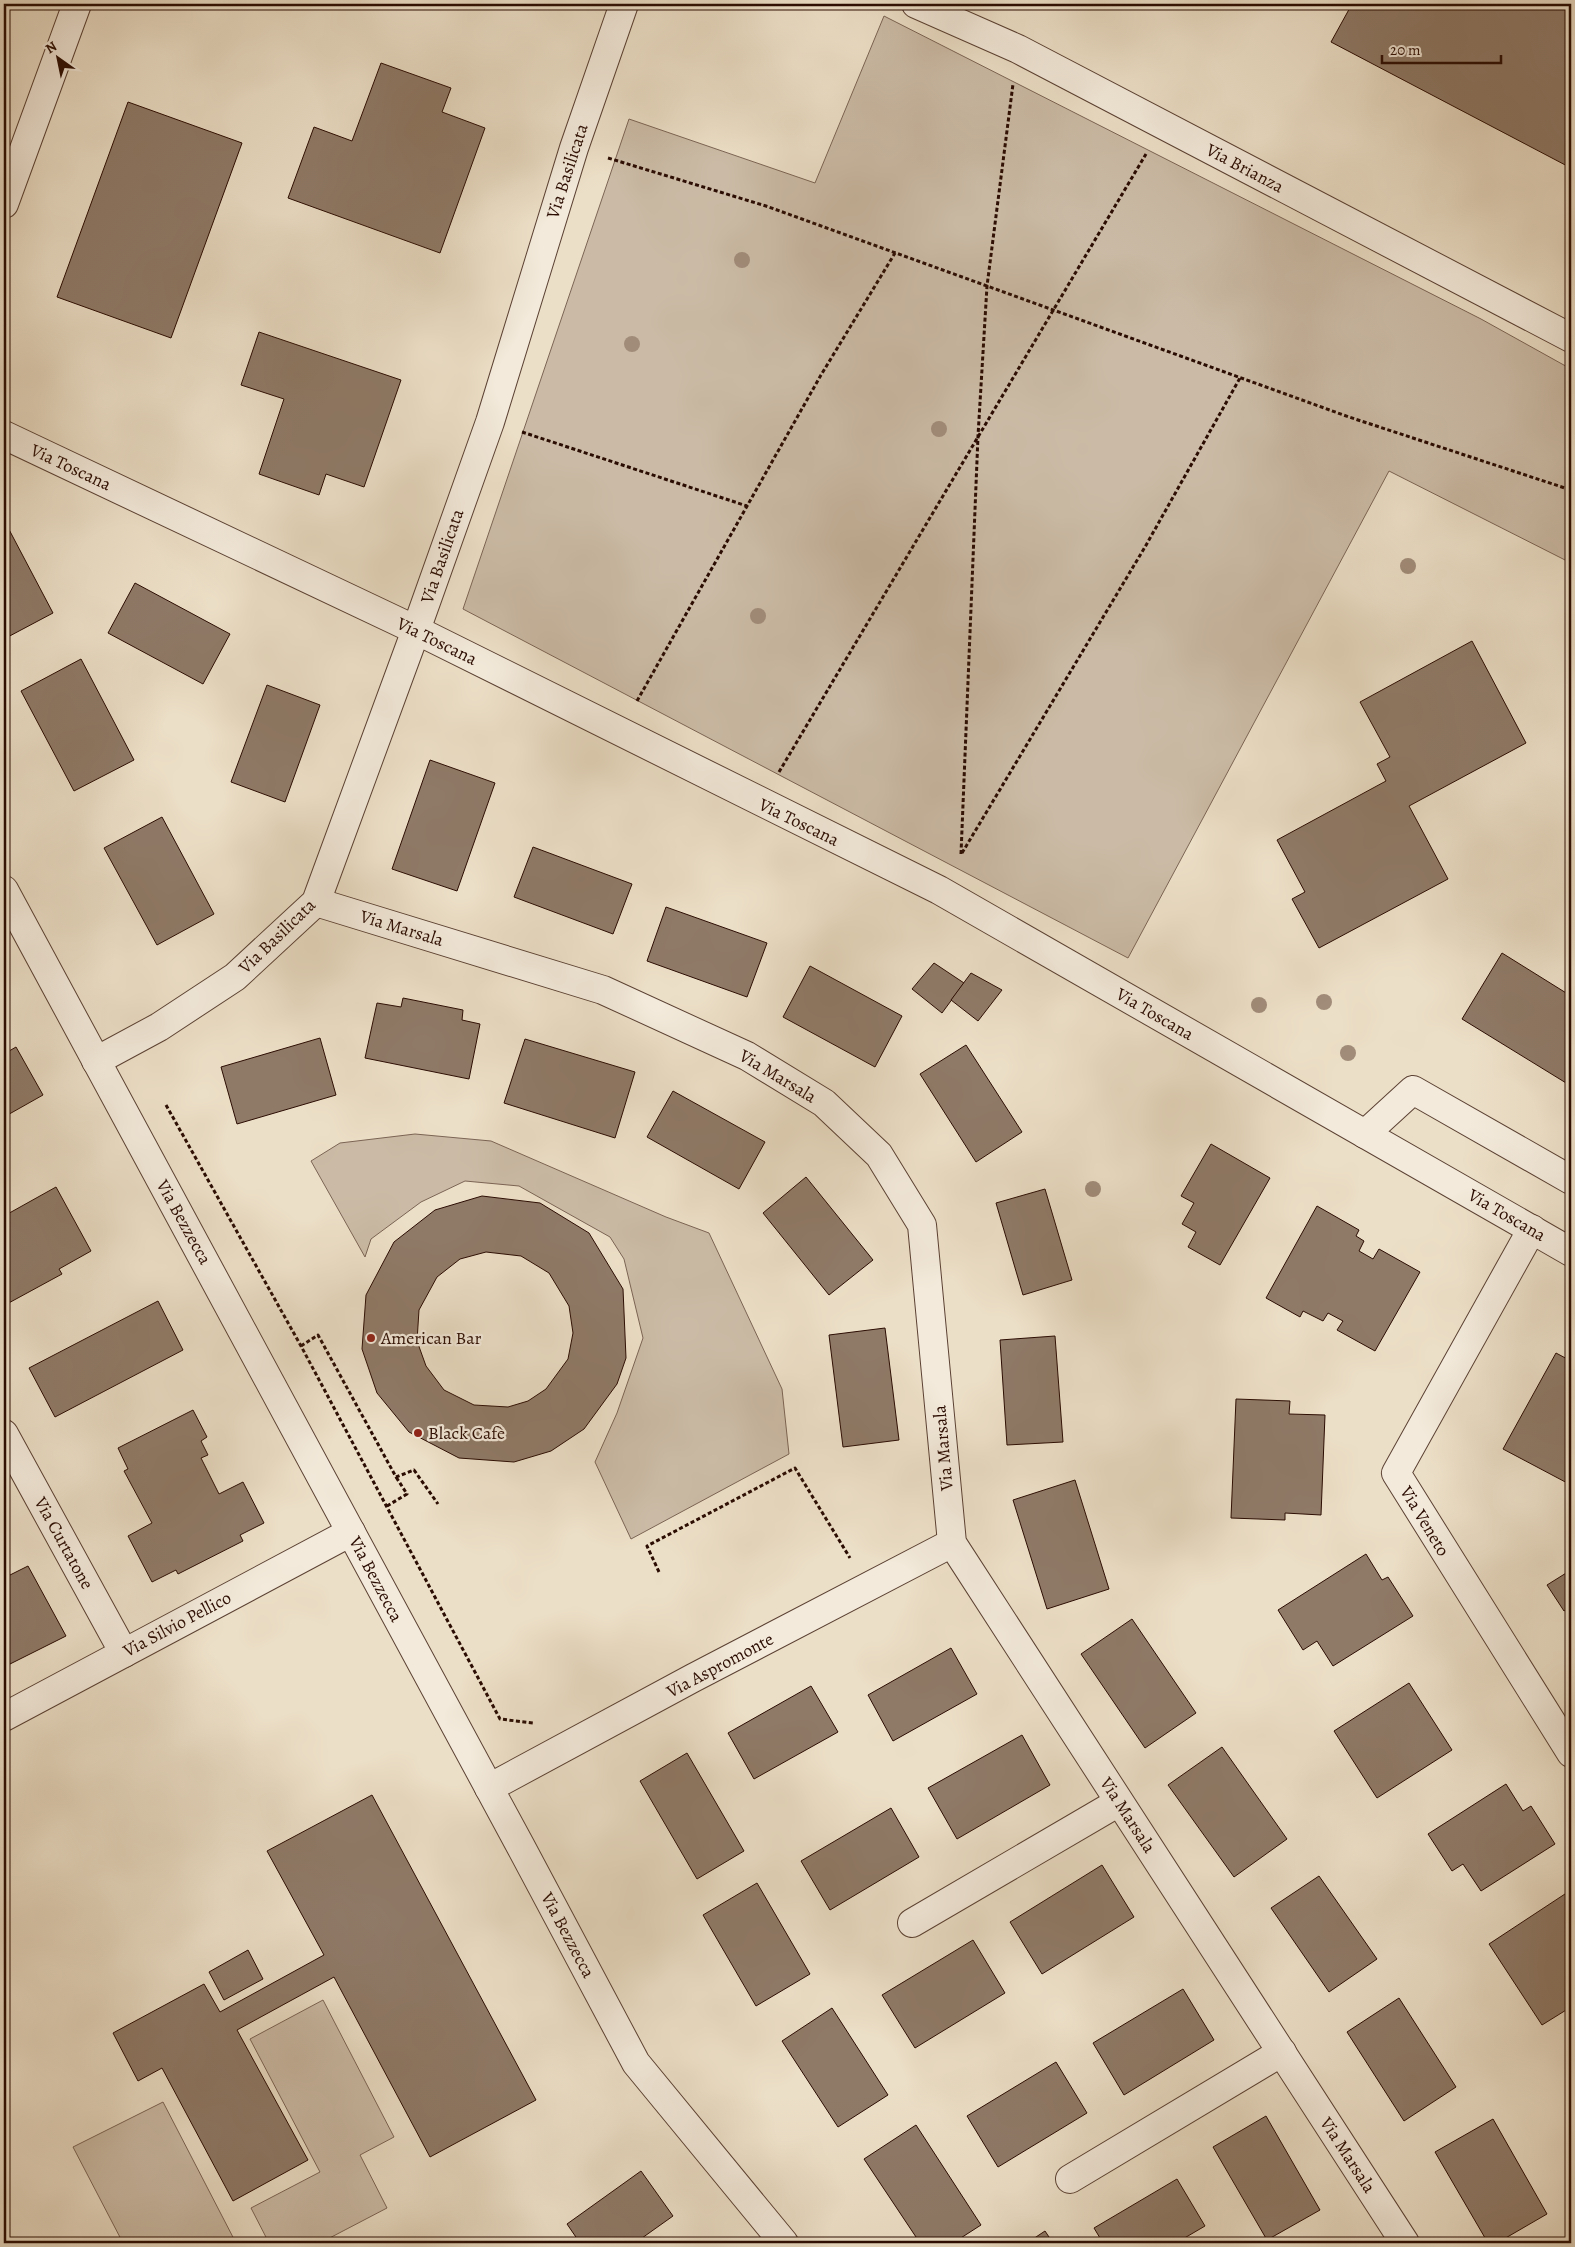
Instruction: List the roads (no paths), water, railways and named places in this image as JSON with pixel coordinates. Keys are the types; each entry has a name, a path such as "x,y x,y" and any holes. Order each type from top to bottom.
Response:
{"street":[{"path":"4,204 76,4"},
{"name":"Via Basilicata","path":"96,1061 159,1026 235,977 316,902 490,422 574,148 624,4"},
{"name":"Via Brianza","path":"916,4 1018,49 1571,338"},
{"name":"Via Toscana","path":"4,435 416,630 939,890 1571,1252"},
{"name":"Via Bezzecca","path":"4,890 636,2063 783,2243"},
{"name":"Via Marsala","path":"316,902 603,990 747,1056 824,1104 879,1155 922,1225 952,1543 1405,2243"},
{"path":"1365,1134 1413,1090 1571,1180"},
{"name":"Via Veneto","path":"1532,1230 1396,1473 1571,1753"},
{"name":"Via Curtatone","path":"4,1434 124,1653"},
{"name":"Via Silvio Pellico","path":"4,1717 350,1532"},
{"name":"Via Aspromonte","path":"489,1788 952,1543"},
{"path":"912,1922 1119,1802"},
{"path":"1070,2179 1282,2052"}],"place":[{"name":"American Bar","path":"371,1338"},
{"name":"Black Cafè","path":"418,1433"}]}
